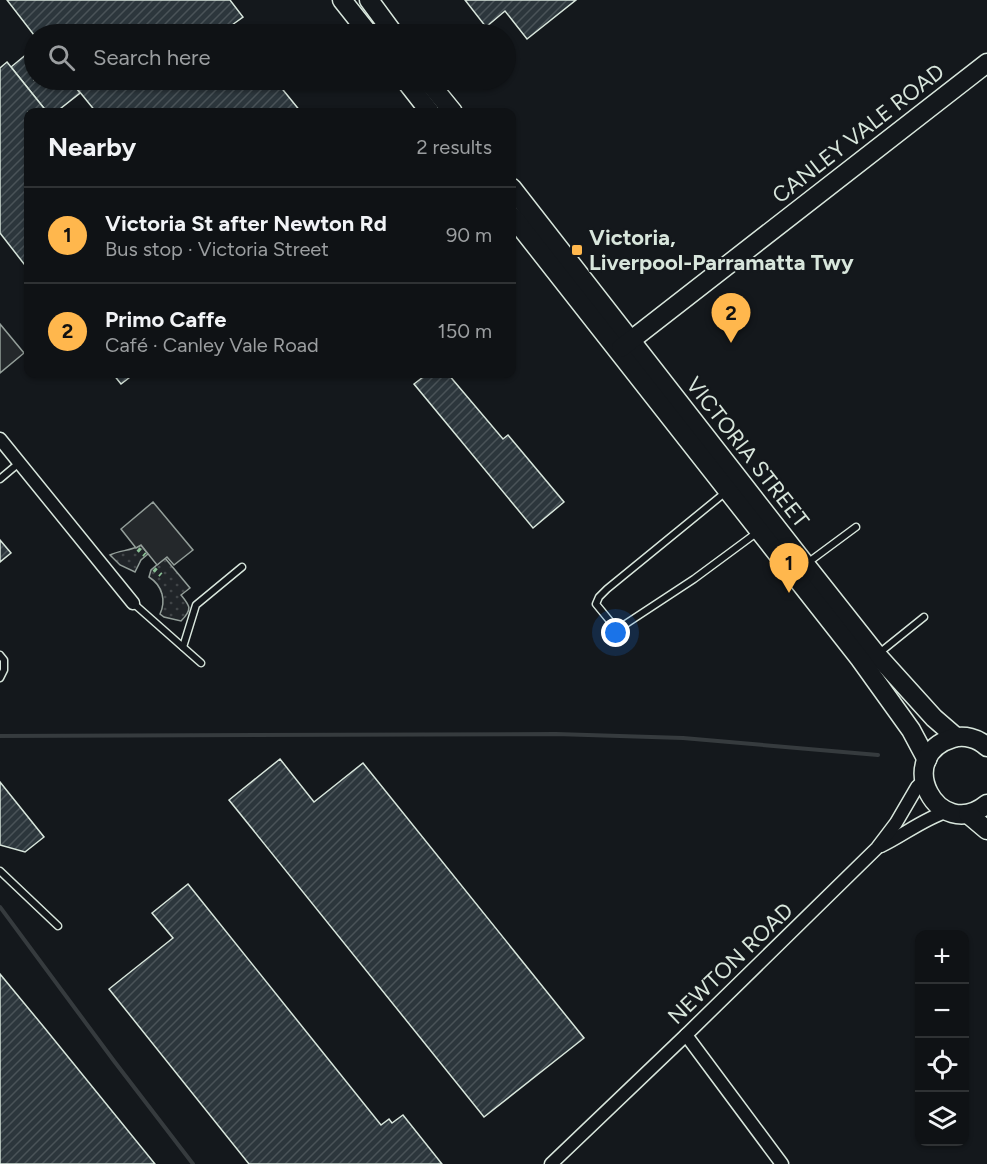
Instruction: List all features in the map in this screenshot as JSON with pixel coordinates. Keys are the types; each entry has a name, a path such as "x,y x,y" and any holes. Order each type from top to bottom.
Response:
{"main road":[{"path":"342,0 361,24"},
{"path":"369,0 387,24"},
{"name":"CANLEY VALE ROAD","path":"624,346 987,63"},
{"path":"413,90 427,108"},
{"path":"435,90 450,108"},
{"name":"VICTORIA STREET","path":"516,194 728,491 888,696 911,730 927,760"},
{"name":"VICTORIA STREET","path":"516,221 624,346 878,655 934,718 961,737 975,739 987,747"},
{"path":"961,737 944,741 934,749 924,770 926,790 939,806 958,814 968,814 987,804"},
{"path":"968,814 987,830"}],"street":[{"path":"0,439 133,603"},
{"path":"961,737 987,732"},
{"name":"NEWTON ROAD","path":"551,1164 877,848 924,780"},
{"path":"877,848 918,824 948,811"},
{"path":"686,1035 782,1164"}],"lane":[{"path":"0,479 19,463"},
{"path":"728,491 607,589 596,604 614,626 621,627 694,579 759,531"},
{"path":"805,564 856,527"},
{"path":"183,647 196,605 242,567"},
{"path":"133,603 201,663"},
{"path":"878,655 924,617"},
{"path":"0,655 4,660 4,670 0,678"},
{"path":"0,871 58,926"}],"shaded area":[{"path":"0,324 24,353 0,373"},
{"path":"153,502 193,550 174,565 167,557 157,565 141,545 136,548 121,529"},
{"path":"141,545 148,554 141,560 135,572 120,565 110,555 133,548"},
{"path":"165,558 190,588 181,595 189,610 181,621 160,614 163,604 162,594 149,577 151,570"}],"building":[{"path":"7,0 230,0 243,17 233,24 26,24"},
{"path":"465,0 576,0 527,39 505,11 490,24 484,24"},
{"path":"24,56 24,83 11,67"},
{"path":"7,62 24,83 24,90 29,90 44,108 24,108 24,264 0,233 0,68"},
{"path":"29,90 78,90 80,93 61,108 44,108"},
{"path":"78,90 283,90 298,108 93,108"},
{"path":"116,378 129,378 121,384"},
{"path":"422,378 451,378 503,439 508,435 564,502 533,528 414,384"},
{"path":"0,540 11,553 0,562"},
{"path":"280,759 314,802 363,763 584,1038 484,1117 229,800"},
{"path":"0,782 44,837 25,852 0,845"},
{"path":"188,884 381,1125 389,1119 392,1123 403,1115 442,1164 249,1164 109,989 173,938 152,913"},
{"path":"0,974 43,1026 155,1164 0,1164"}],"waterway":[{"path":"0,736 556,734 683,738 878,755"},
{"path":"0,907 193,1164"}],"hedge":[{"path":"138,549 145,555"},
{"path":"154,569 161,575"}],"place":[{"name":"Victoria, Liverpool-Parramatta Twy","path":"577,250"},
{"name":"Primo Caffe","path":"731,343"},
{"name":"Victoria St after Newton Rd","path":"789,593"}]}
